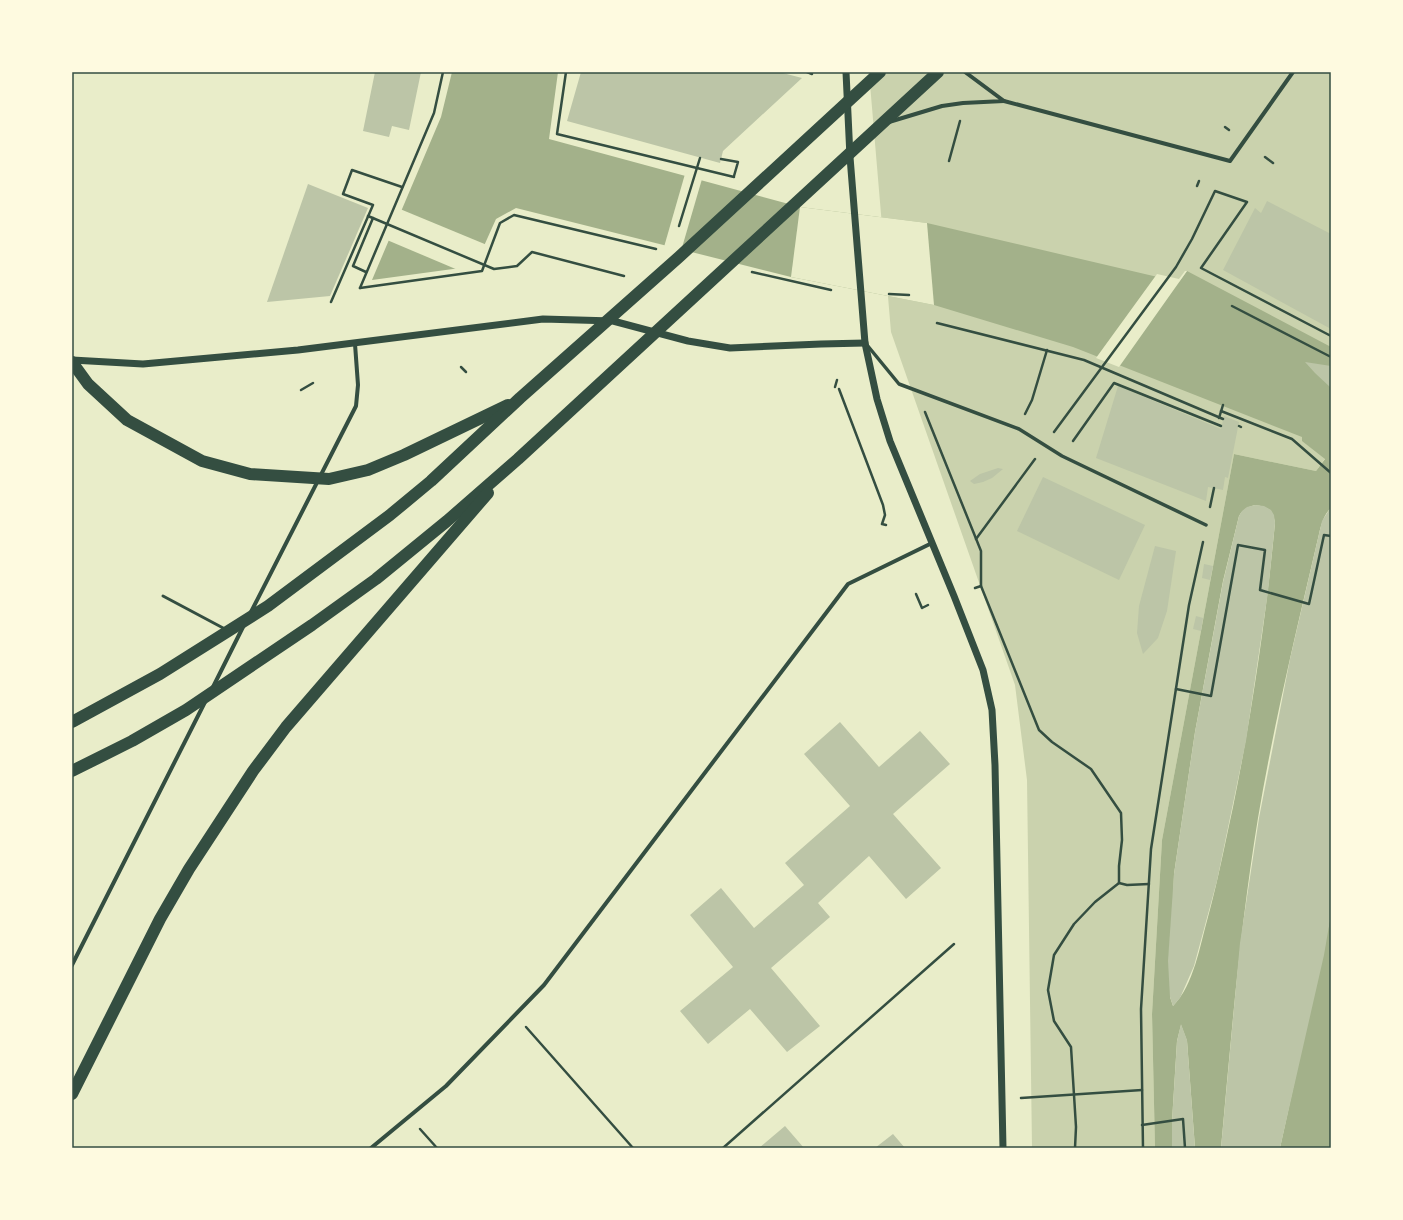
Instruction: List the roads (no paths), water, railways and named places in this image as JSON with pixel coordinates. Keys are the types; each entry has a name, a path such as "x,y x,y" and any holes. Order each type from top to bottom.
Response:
{"highway":[{"path":"72,722 160,674 268,606 390,515 431,481 520,398 679,257 880,72"},
{"path":"72,771 132,741 186,710 312,625 382,574 447,522 518,459 938,72"},
{"path":"72,361 88,384 127,420 202,461 250,474 291,478 329,479 368,470 404,455 520,398"},
{"path":"72,1094 160,919 221,818 253,771 286,727 518,459"}],"street":[{"path":"846,72 850,157 865,343 876,399 890,441 983,670 992,710 995,773 1003,1148"},
{"path":"965,72 1004,101"},
{"path":"850,157 888,122 942,106 963,103 1004,101 1230,161 1293,72"},
{"path":"72,361 143,364 355,344 543,319 614,321 688,341 730,348 865,343"},
{"path":"865,343 899,384 1019,429 1062,456 1206,525"},
{"path":"72,965 356,406 358,385 355,344"},
{"path":"371,1148 446,1086 544,985 848,584 932,543"}],"lane":[{"path":"163,596 239,636"}]}
